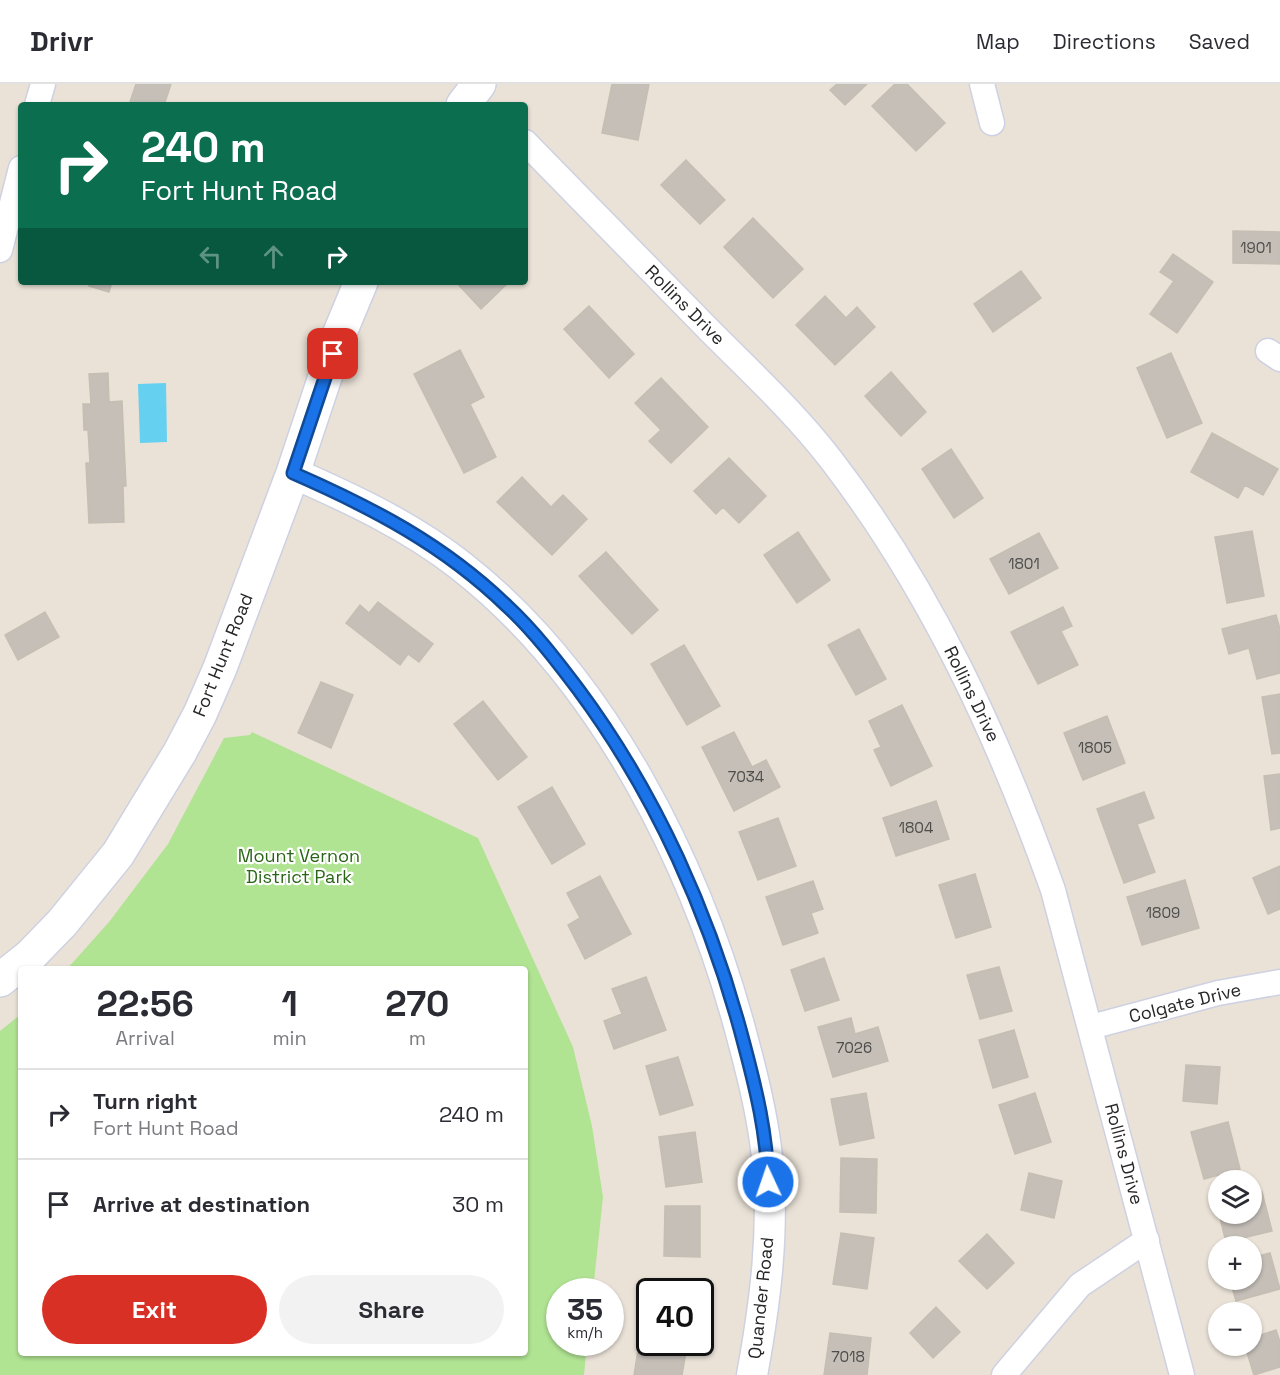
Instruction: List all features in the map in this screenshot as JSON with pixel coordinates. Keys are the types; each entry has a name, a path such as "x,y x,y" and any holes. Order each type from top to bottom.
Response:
{"main road":[{"name":"Fort Hunt Road","path":"0,980 30,956 94,886 118,854 180,753 220,668 293,473 339,334 360,285"}],"street":[{"path":"38,102 43,84"},
{"path":"982,84 992,123"},
{"name":"Rollins Drive","path":"528,145 780,402 831,460 876,521 938,626 1003,759 1053,890 1182,1375"},
{"path":"0,250 18,180"},
{"name":"Quander Road","path":"293,473 358,502 412,532 460,565 508,607 554,657 600,718 640,784 677,857 710,935 734,1004 762,1120 768,1159 769,1226 764,1294 752,1375"},
{"name":"Colgate Drive","path":"1090,1027 1218,993 1280,982"},
{"path":"1004,1375 1080,1285 1147,1240"}],"green space":[{"name":"Mount Vernon District Park","path":"252,732 478,838 573,1047 592,1126 603,1197 594,1278 546,1278 546,1356 586,1356 584,1375 0,1375 0,1031 18,1016 18,1356 528,1356 528,966 70,966 109,922 168,844 224,738 250,735"}],"water":[{"path":"166,383 167,442 140,443 138,384"}],"building":[{"path":"136,84 171,84 165,102 130,102"},
{"path":"612,84 649,84 638,140 602,133"},
{"path":"837,84 867,84 845,105 830,90"},
{"path":"895,84 907,84 945,123 916,151 872,106"},
{"path":"686,160 725,200 700,224 661,185"},
{"path":"753,218 803,269 773,298 724,247"},
{"path":"1233,231 1280,232 1280,264 1233,263"},
{"path":"1173,254 1213,282 1177,333 1150,314 1174,281 1160,272"},
{"path":"1021,271 1041,298 993,332 974,304"},
{"path":"89,285 111,285 109,292"},
{"path":"459,285 506,285 481,309"},
{"path":"825,296 846,318 857,307 875,327 835,365 796,325"},
{"path":"589,306 634,354 609,378 564,329"},
{"path":"460,350 484,397 470,404 496,457 464,473 414,374"},
{"path":"1171,353 1202,423 1167,438 1137,368"},
{"path":"891,372 926,412 901,436 865,396"},
{"path":"108,373 109,402 122,401 126,486 123,486 124,522 89,523 86,463 90,463 88,430 84,430 83,404 91,404 89,374"},
{"path":"661,378 708,427 671,463 649,441 661,430 635,403"},
{"path":"1212,433 1278,469 1263,495 1245,485 1238,498 1191,472"},
{"path":"951,449 983,498 954,518 922,469"},
{"path":"729,458 766,496 739,523 723,507 716,514 694,491"},
{"path":"522,477 551,507 563,495 587,519 552,555 497,502"},
{"path":"1252,531 1264,596 1227,603 1215,537"},
{"path":"798,532 830,580 797,603 764,555"},
{"path":"1039,533 1058,568 1009,594 990,559"},
{"path":"606,552 658,610 632,634 579,576"},
{"path":"378,602 433,644 419,662 408,654 400,665 346,623 360,605 369,613"},
{"path":"1063,607 1072,626 1061,631 1078,665 1038,684 1011,632"},
{"path":"45,612 59,637 18,660 5,635"},
{"path":"1276,615 1280,629 1280,673 1257,679 1249,648 1229,654 1222,629"},
{"path":"859,629 886,679 856,695 828,645"},
{"path":"684,645 720,706 687,725 651,664"},
{"path":"321,682 353,695 331,748 298,733"},
{"path":"1280,694 1280,753 1272,754 1262,697"},
{"path":"483,701 527,757 498,780 454,724"},
{"path":"902,705 932,766 891,786 874,750 881,747 869,721"},
{"path":"1107,716 1125,763 1083,780 1064,733"},
{"path":"734,732 752,767 766,760 780,787 734,811 702,747"},
{"path":"1280,774 1280,828 1271,830 1264,776"},
{"path":"552,787 585,844 552,864 518,807"},
{"path":"1144,792 1154,818 1137,824 1155,872 1124,883 1097,809"},
{"path":"936,801 949,839 896,856 883,818"},
{"path":"778,818 796,866 758,880 739,832"},
{"path":"1280,866 1280,909 1268,914 1253,878"},
{"path":"975,874 991,927 956,938 939,885"},
{"path":"600,876 631,934 585,959 568,925 580,918 567,893"},
{"path":"1185,880 1199,928 1142,945 1127,897"},
{"path":"813,881 823,909 811,913 818,933 783,945 766,897"},
{"path":"824,958 839,1000 805,1011 791,970"},
{"path":"999,967 1012,1011 980,1019 967,975"},
{"path":"646,977 666,1030 614,1049 604,1021 622,1014 612,989"},
{"path":"851,1018 855,1034 878,1027 888,1061 833,1077 818,1027"},
{"path":"1014,1030 1028,1077 993,1088 979,1040"},
{"path":"678,1057 693,1105 660,1115 646,1066"},
{"path":"1186,1065 1220,1067 1217,1104 1183,1101"},
{"path":"866,1093 874,1138 840,1145 831,1099"},
{"path":"1035,1093 1051,1142 1015,1154 999,1105"},
{"path":"1228,1122 1240,1169 1208,1170 1208,1178 1204,1179 1191,1132"},
{"path":"695,1132 702,1182 666,1187 659,1137"},
{"path":"841,1158 877,1159 876,1213 840,1212"},
{"path":"1029,1173 1062,1181 1054,1218 1021,1210"},
{"path":"1262,1192 1272,1231 1251,1236 1224,1236 1222,1224 1262,1224"},
{"path":"665,1206 700,1206 700,1257 664,1256"},
{"path":"841,1233 874,1238 867,1289 833,1284"},
{"path":"987,1234 1014,1263 987,1289 959,1261"},
{"path":"1270,1253 1280,1289 1236,1301 1233,1290 1262,1290 1262,1255"},
{"path":"936,1307 960,1332 933,1358 910,1333"},
{"path":"1276,1330 1280,1342 1280,1367 1254,1375 1248,1356 1262,1356 1262,1334"},
{"path":"830,1333 871,1338 867,1375 824,1375"},
{"path":"637,1356 685,1356 682,1375 634,1375"}],"route":[{"path":"333,354 293,473 358,502 412,532 460,565 508,607 554,657 600,718 640,784 668,838 710,935 734,1004 757,1091 768,1159 768,1182"}]}
